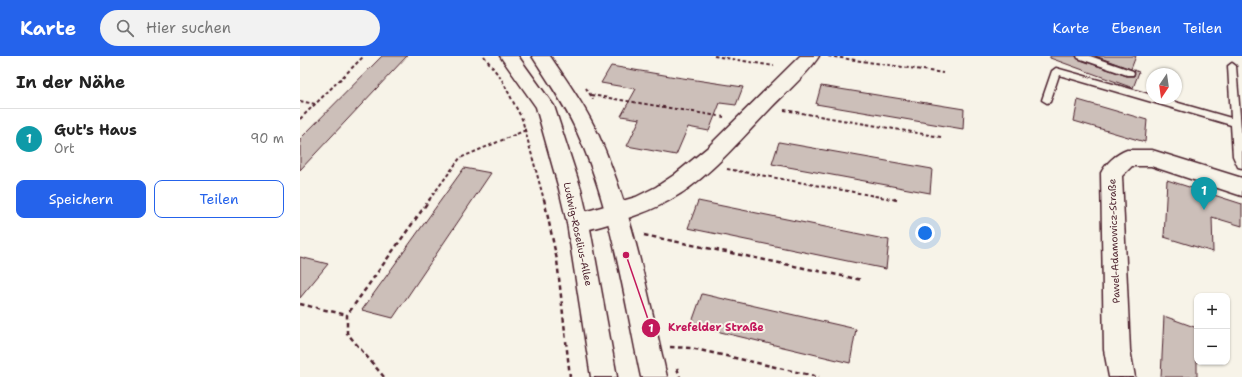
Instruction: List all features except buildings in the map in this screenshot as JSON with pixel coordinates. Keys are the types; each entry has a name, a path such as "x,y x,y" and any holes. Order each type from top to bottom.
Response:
{"main road":[{"name":"Ludwig-Roselius-Allee","path":"509,56 545,106 570,189 578,223 604,377"},
{"path":"541,56 564,89 587,133 607,184 623,241 654,377"},
{"path":"578,223 614,213 664,193 701,164 747,121 803,63"},
{"name":"Pawel-Adamowicz-Straße","path":"1122,377 1117,350 1111,173 1127,158 1152,158 1242,187"}],"lane":[{"path":"1081,56 1130,73"},
{"path":"1232,66 1238,156 1242,164"},
{"path":"1047,100 1056,71 1236,123"}],"path":[{"path":"300,119 364,56"},
{"path":"484,56 502,80 526,130 558,260 570,377"},
{"path":"714,56 803,63"},
{"path":"825,56 943,74"},
{"path":"591,95 747,121"},
{"path":"300,101 316,104"},
{"path":"762,106 941,137"},
{"path":"384,377 347,333 346,315 460,158 526,130"},
{"path":"701,164 897,200"},
{"path":"645,234 862,280"},
{"path":"300,304 346,315"},
{"path":"648,353 671,346 691,348 819,377"}],"place":[{"name":"Gut's Haus","path":"1204,210"},
{"name":"Krefelder Straße","path":"626,255"}]}
